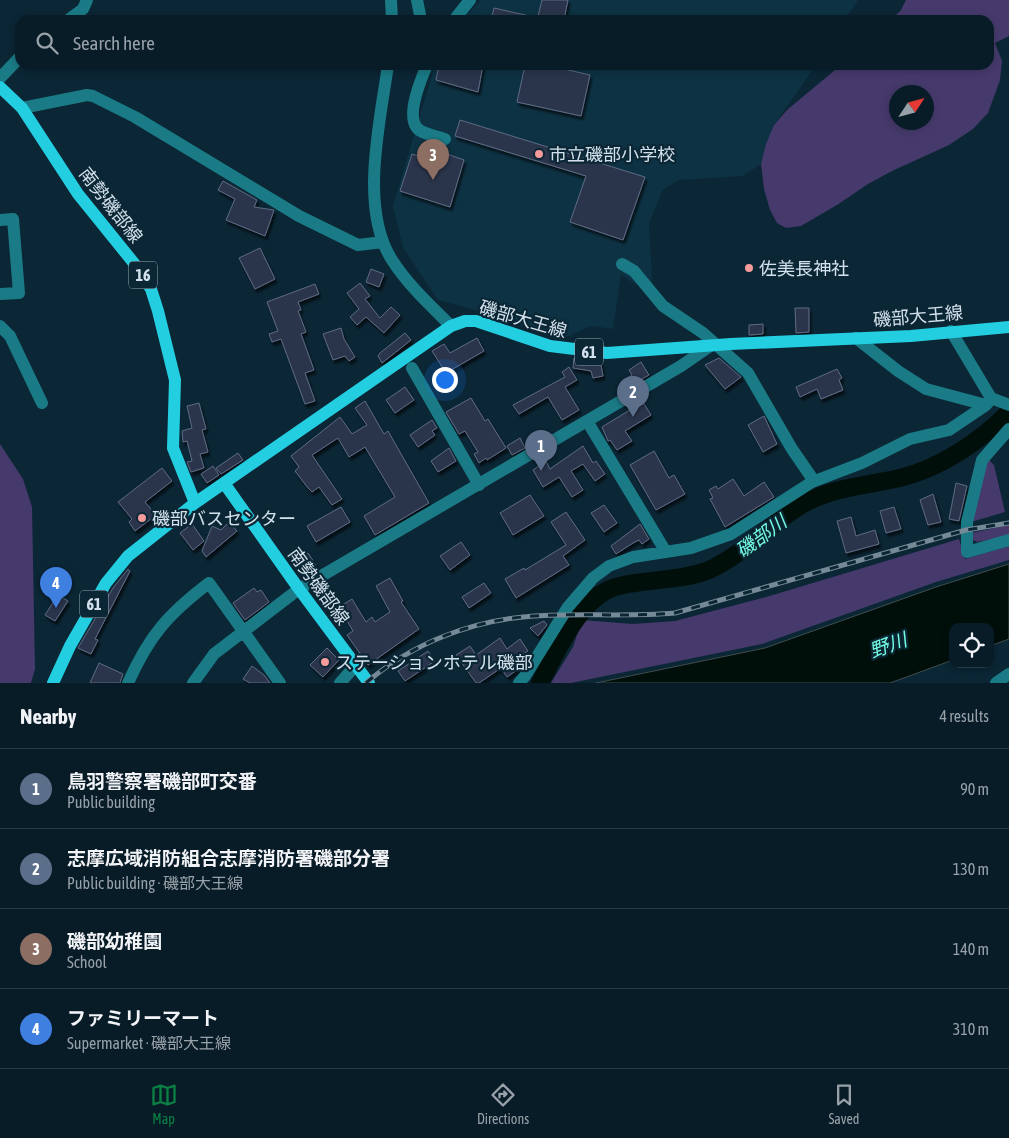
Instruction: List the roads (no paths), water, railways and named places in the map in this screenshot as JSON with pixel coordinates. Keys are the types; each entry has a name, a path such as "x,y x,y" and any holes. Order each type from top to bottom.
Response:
{"main road":[{"name":"南勢磯部線","path":"0,87 22,108 78,194 137,267 151,289 175,380 173,448 195,503"},
{"name":"磯部大王線","path":"53,683 70,646 106,583 128,556 195,503 451,326 476,321 550,346 577,352 607,353 893,337 1009,327"},
{"name":"南勢磯部線","path":"224,483 299,590 369,683"}],"street":[{"path":"75,15 83,9 87,0"},
{"path":"392,0 392,15"},
{"path":"417,0 420,15"},
{"path":"458,15 470,0"},
{"path":"0,78 15,62"},
{"path":"387,70 376,157 375,200 383,242 404,276 451,326"},
{"path":"425,70 412,110 412,121 418,129 445,139"},
{"path":"22,108 78,97 93,96 135,117 307,220 358,245 383,242"},
{"path":"0,220 12,219 19,293 0,294"},
{"path":"622,264 639,276 663,306 748,373 792,449 814,481"},
{"path":"0,326 10,336 42,403"},
{"path":"951,332 997,403"},
{"path":"856,338 898,371 926,389 997,403"},
{"path":"193,683 214,654 242,630 299,590 713,346"},
{"path":"412,368 479,485"},
{"path":"519,683 568,607 601,571 618,561 700,545 737,532 814,481 862,463 910,439 949,430 997,403"},
{"path":"587,422 666,552"},
{"path":"1009,429 982,460 967,522 967,552 1009,540"},
{"path":"128,683 152,636 164,621 180,605 209,583 280,683"},
{"path":"340,683 356,665"},
{"path":"996,683 1009,674"}],"water":[{"name":"野川","path":"1009,564 1009,639 994,645 994,623 949,623 949,661 890,683 596,683 765,648 936,587"}],"waterway":[{"name":"磯部川","path":"540,683 572,626 593,600 605,591 619,586 676,578 709,570 746,547 781,519 805,503 828,493 900,478 930,468 973,443 1009,412"}],"railway":[{"path":"366,683 403,656 423,645 466,628 511,618 534,616 675,613 966,530 1009,523"}],"place":[{"name":"市立磯部小学校","path":"539,154"},
{"name":"磯部幼稚園","path":"433,180"},
{"name":"佐美長神社","path":"749,268"},
{"name":"志摩広域消防組合志摩消防署磯部分署","path":"633,417"},
{"name":"鳥羽警察署磯部町交番","path":"541,471"},
{"name":"磯部バスセンター","path":"142,518"},
{"name":"ファミリーマート","path":"56,608"},
{"name":"ステーションホテル磯部","path":"325,662"}]}
